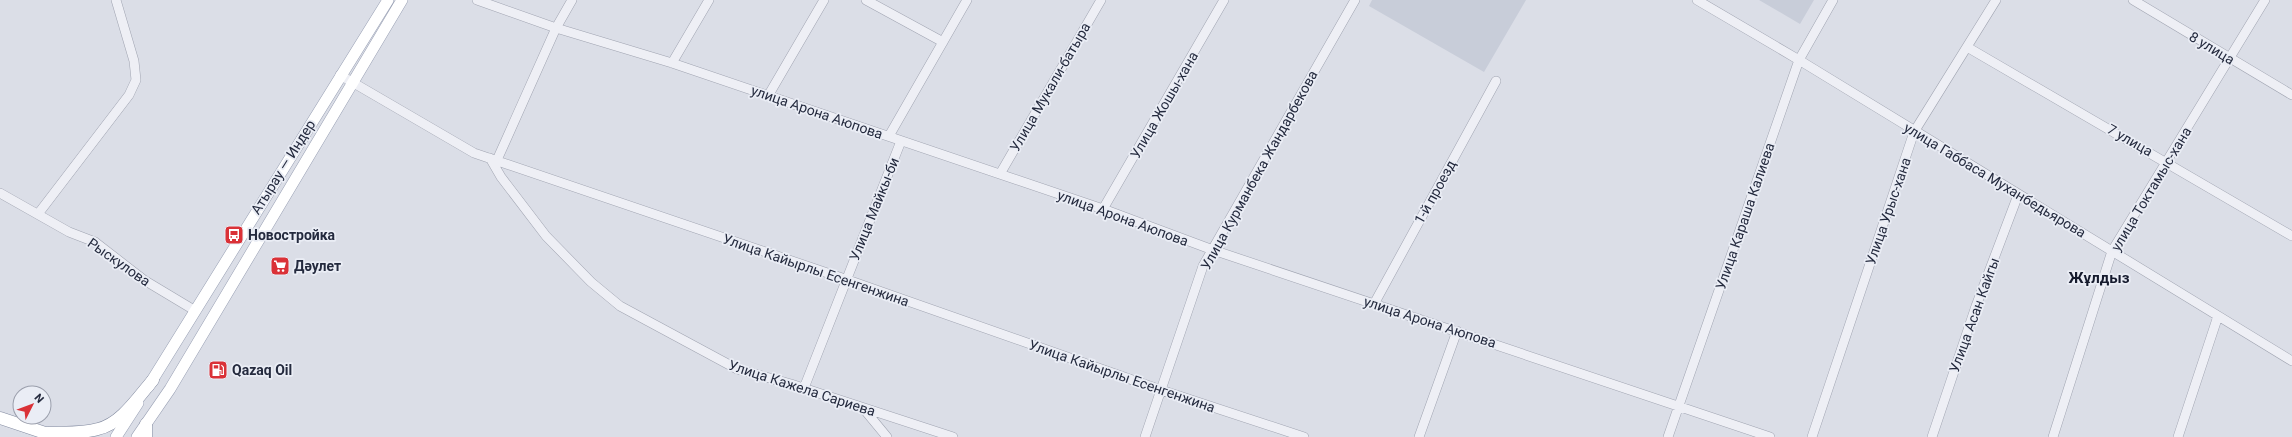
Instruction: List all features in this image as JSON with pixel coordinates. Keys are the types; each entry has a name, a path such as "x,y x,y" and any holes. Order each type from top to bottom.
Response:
{"highway":[{"path":"0,418 50,436 99,429 109,425 130,406 153,380"},
{"path":"146,424 146,437"}],"main road":[{"name":"Атырау — Индер","path":"116,437 153,380 194,310 388,0"},
{"name":"Атырау — Индер","path":"137,437 170,389 402,0"}],"street":[{"path":"38,214 129,96 136,80 134,61 116,0"},
{"name":"улица Арона Аюпова","path":"477,0 556,28 672,63 889,136 1103,209 1213,250 1770,437"},
{"path":"493,159 556,28 572,0"},
{"path":"672,63 709,0"},
{"path":"768,96 824,0"},
{"path":"866,0 943,42"},
{"name":"Улица Майкы-би","path":"889,136 967,0"},
{"name":"Улица Мукали-батыра","path":"1000,174 1101,0"},
{"name":"Улица Жошы-хана","path":"1103,209 1224,0"},
{"name":"Улица Курманбека Жандарбекова","path":"1144,437 1203,266 1355,0"},
{"name":"улица Габбаса Муханбедьярова","path":"1697,0 2292,361"},
{"name":"Улица Караша Калиева","path":"1668,437 1798,60 1833,0"},
{"name":"Улица Урыс-хана","path":"1812,437 1914,132 1996,0"},
{"name":"8 улица","path":"2133,0 2292,95"},
{"name":"улица Токтамыс-хана","path":"2052,437 2112,251 2265,0"},
{"name":"7 улица","path":"1967,47 2167,161 2292,236"},
{"name":"Улица Кайырлы Есенгенжина","path":"340,76 474,153 846,279 1161,390 1304,437"},
{"name":"1-й проезд","path":"1374,304 1496,81"},
{"name":"Улица Майкы-би","path":"804,388 901,141"},
{"name":"Улица Кажела Сариева","path":"493,159 501,177 546,236 591,282 620,306 737,369 804,388 953,437"},
{"name":"Рыскулова","path":"0,193 69,232 95,242 144,280 194,310"},
{"name":"Улица Асан Кайгы","path":"1932,437 1976,306 2018,195"},
{"path":"2178,437 2218,316"},
{"path":"1419,437 1457,331"},
{"path":"863,408 887,437"}],"shaded area":[{"path":"1372,0 1526,0 1484,72 1369,6"},
{"path":"1759,0 1814,0 1800,24"}],"place":[{"name":"Новостройка","path":"234,235"},
{"name":"Дәулет","path":"280,266"},
{"name":"Qazaq Oil","path":"218,370"}],"district":[{"name":"Жұлдыз","path":"2099,278"}]}
